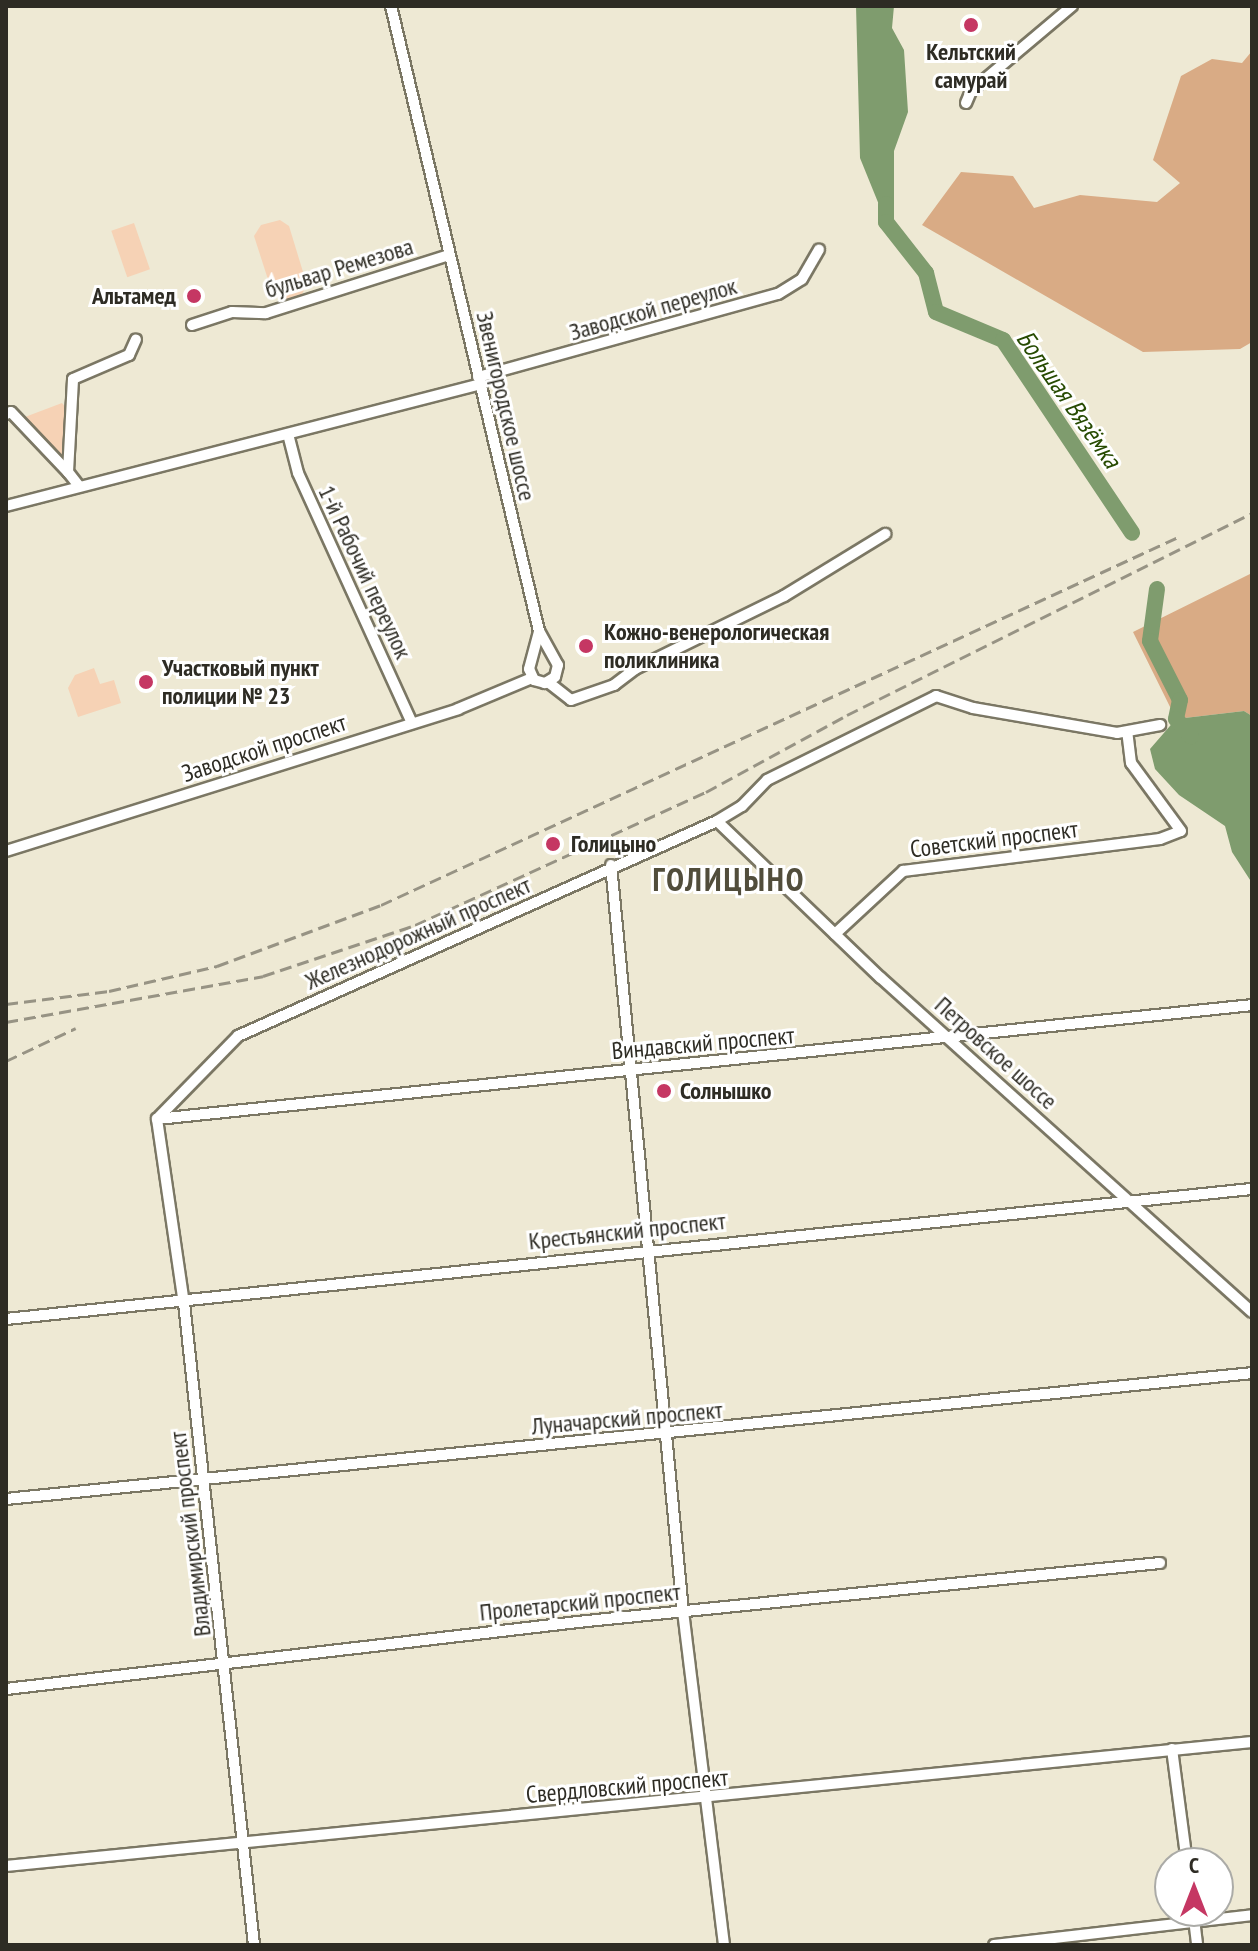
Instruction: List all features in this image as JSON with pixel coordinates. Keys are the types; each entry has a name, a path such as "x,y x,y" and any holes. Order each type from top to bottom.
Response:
{"street":[{"name":"Звенигородское шоссе","path":"391,6 539,631"},
{"path":"966,103 971,91 1072,6"},
{"name":"Заводской переулок","path":"479,381 778,294 802,279 819,250"},
{"name":"бульвар Ремезова","path":"192,325 232,312 266,313 449,255"},
{"path":"68,472 73,379 129,355 136,339"},
{"path":"6,506 288,434 479,381"},
{"path":"6,414 11,412 79,486"},
{"name":"1-й Рабочий переулок","path":"288,434 298,473 412,723"},
{"path":"539,631 532,658 532,678 548,682 571,700 621,682 635,669 784,596 885,534"},
{"path":"539,631 558,671 548,682"},
{"path":"532,658 543,653 554,657"},
{"name":"Заводской проспект","path":"6,851 412,723 532,678"},
{"name":"Железнодорожный проспект","path":"157,1119 238,1036 611,865 632,862 717,821 742,806 767,780 936,696 1023,718 1053,718 1127,732 1160,725"},
{"name":"Советский проспект","path":"835,934 903,871 1160,839 1181,831 1131,763 1127,732"},
{"name":"Петровское шоссе","path":"717,821 835,934 1252,1312"},
{"path":"611,865 628,1070 649,1248 683,1611 724,1945"},
{"name":"Виндавский проспект","path":"157,1119 953,1040 1252,1005"},
{"name":"Владимирский проспект","path":"157,1119 184,1303 254,1945"},
{"name":"Крестьянский проспект","path":"6,1319 184,1303 649,1248 1252,1189"},
{"name":"Луначарский проспект","path":"6,1499 204,1476 665,1435 1252,1373"},
{"name":"Пролетарский проспект","path":"6,1689 683,1611 1160,1563"},
{"name":"Свердловский проспект","path":"6,1866 708,1799 1252,1742"},
{"path":"1172,1749 1185,1847"},
{"path":"994,1945 1154,1922"}],"shaded area":[{"path":"856,6 894,6 892,28 904,50 908,112 894,151 894,208 886,222 860,158"},
{"path":"1252,51 1252,342 1240,349 1143,352 922,225 961,172 1013,176 1034,208 1080,195 1157,202 1180,183 1153,160 1181,76 1212,59 1242,63"},
{"path":"280,220 289,226 307,285 302,294 282,301 273,295 254,236 261,225"},
{"path":"134,223 150,269 127,277 111,231"},
{"path":"62,403 66,408 62,460 25,417"},
{"path":"1252,573 1252,716 1244,711 1176,719 1133,632"},
{"path":"94,668 100,684 114,680 121,703 78,717 68,688 75,675"},
{"path":"1244,711 1252,716 1252,883 1232,852 1225,826 1179,795 1155,769 1150,749 1176,719"}],"waterway":[{"name":"Большая Вязёмка","path":"886,204 886,222 926,273 936,312 1003,340 1132,533"},
{"name":"Большая Вязёмка","path":"1157,589 1150,641 1180,700 1176,719 1191,736"}],"railway":[{"path":"6,1022 263,976 415,925 706,792 847,715 1252,513"},
{"path":"6,1004 109,991 217,966 381,905 1176,538"},
{"path":"6,1061 76,1028"}],"place":[{"name":"Кельтский самурай","path":"971,25"},
{"name":"Альтамед","path":"194,296"},
{"name":"Кожно-венерологическая поликлиника","path":"586,646"},
{"name":"Участковый пункт полиции № 23","path":"146,682"},
{"name":"Голицыно","path":"553,844"},
{"name":"Солнышко","path":"664,1091"}],"district":[{"name":"ГОЛИЦЫНО","path":"729,879"}]}
